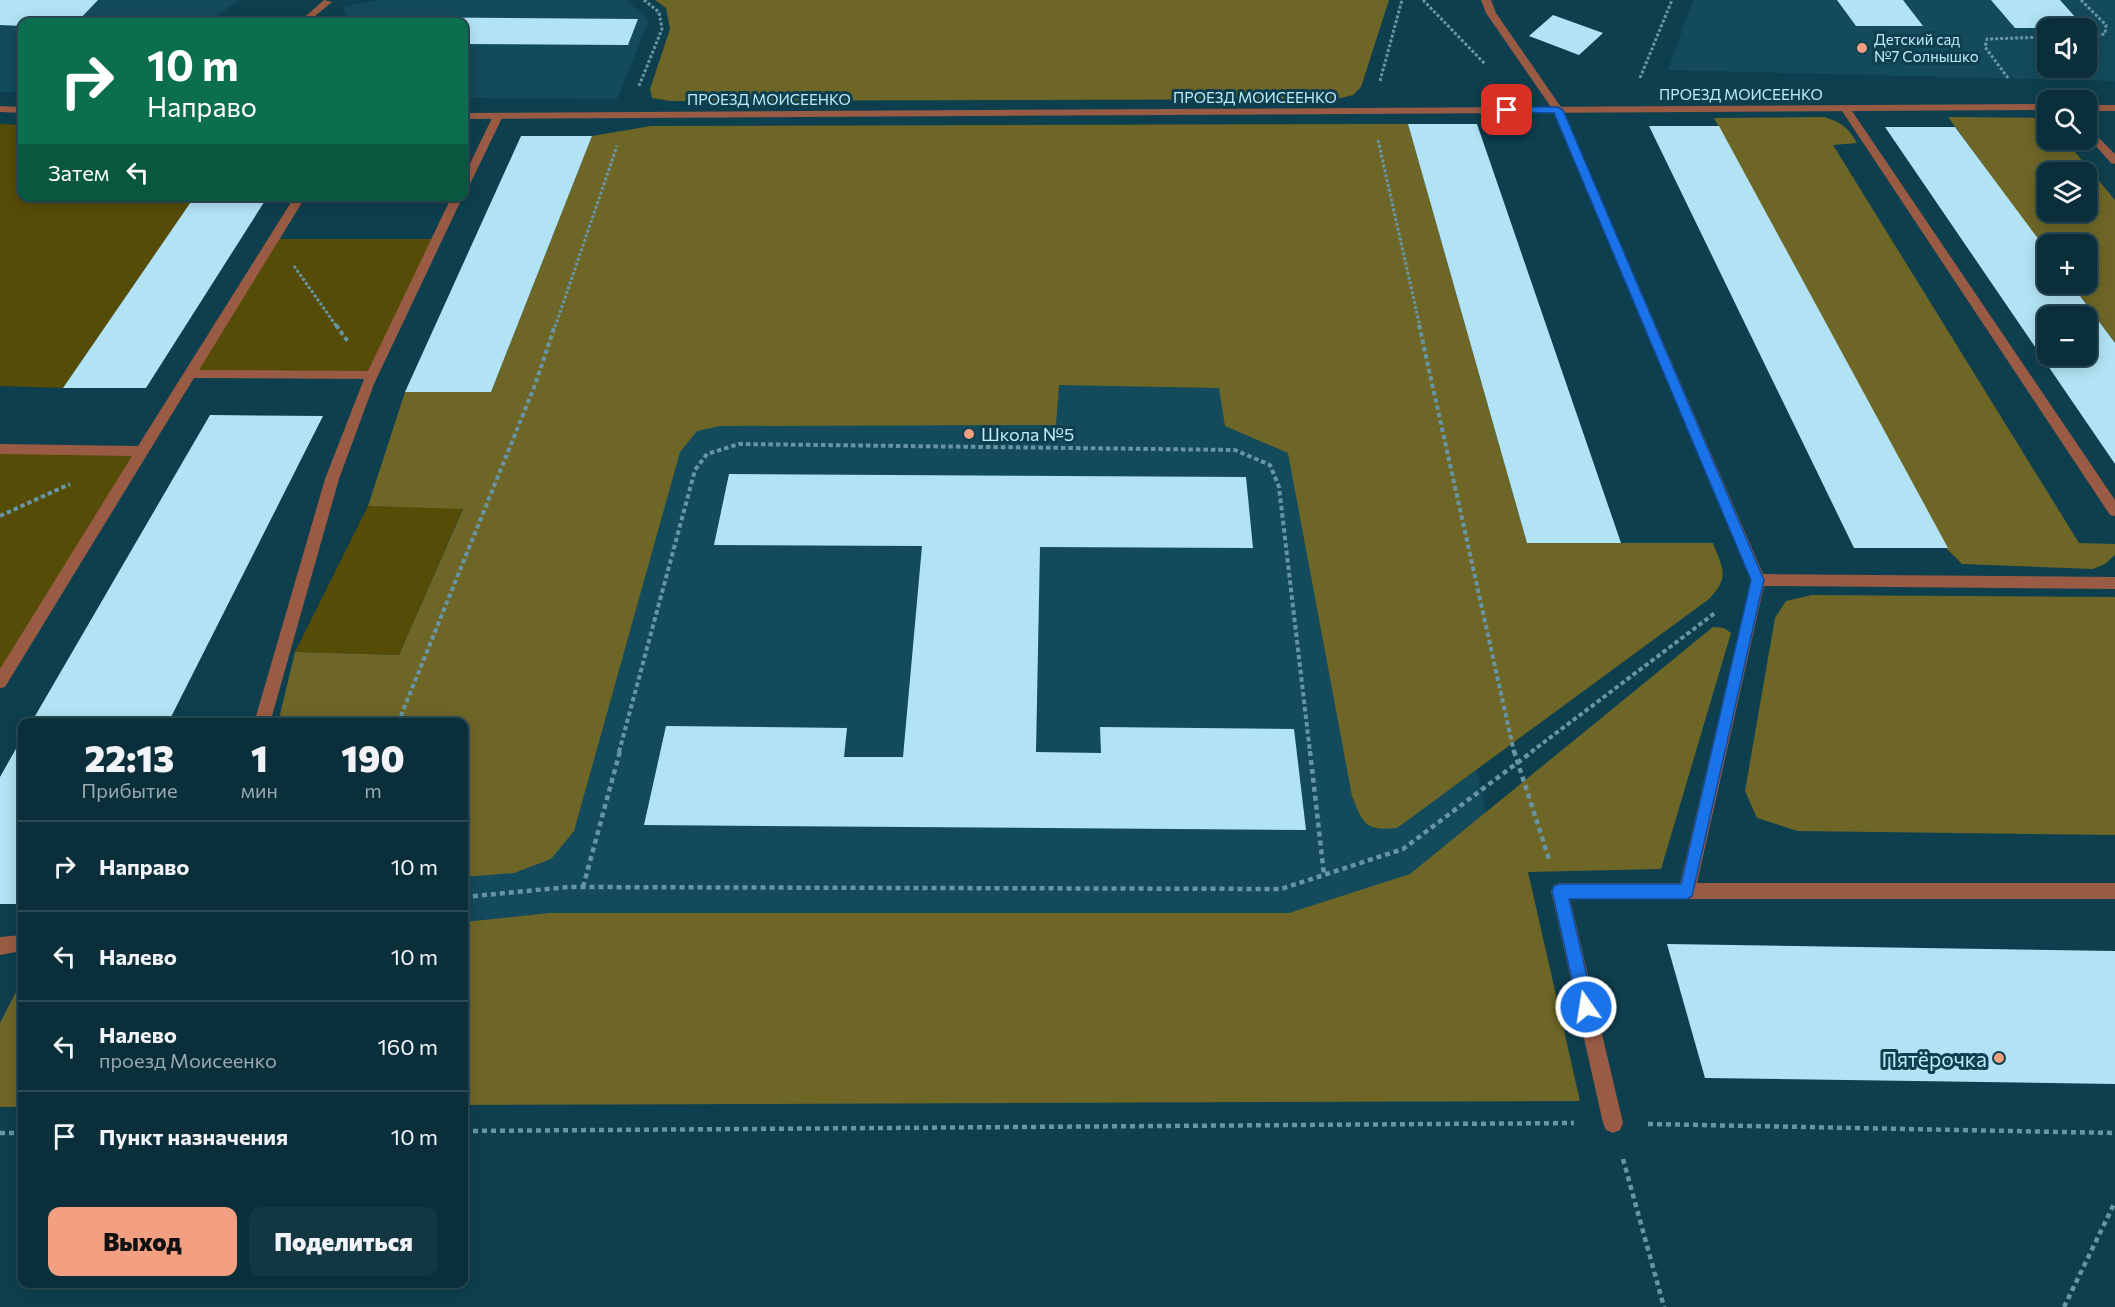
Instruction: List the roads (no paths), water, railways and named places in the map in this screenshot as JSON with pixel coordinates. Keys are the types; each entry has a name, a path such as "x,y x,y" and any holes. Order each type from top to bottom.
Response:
{"street":[{"path":"1486,0 1491,13 1558,110 1758,580 1687,891"},
{"path":"309,18 332,1"},
{"name":"ПРОЕЗД МОИСЕЕНКО","path":"468,116 2037,107"},
{"path":"1845,108 2115,511"},
{"path":"2097,108 2115,108"},
{"path":"0,109 18,110"},
{"path":"468,178 498,116"},
{"path":"2097,141 2115,161"},
{"path":"0,682 298,201"},
{"path":"263,718 332,479 372,375 456,201"},
{"path":"190,374 372,375"},
{"path":"0,449 142,451"},
{"path":"1758,580 2115,583"},
{"path":"1613,1123 1560,891 2115,891"},
{"path":"0,946 18,944"}],"place":[{"name":"Детский сад №7 Солнышко","path":"1862,48"},
{"name":"Школа №5","path":"969,434"},
{"name":"Пятёрочка","path":"1999,1058"}]}
